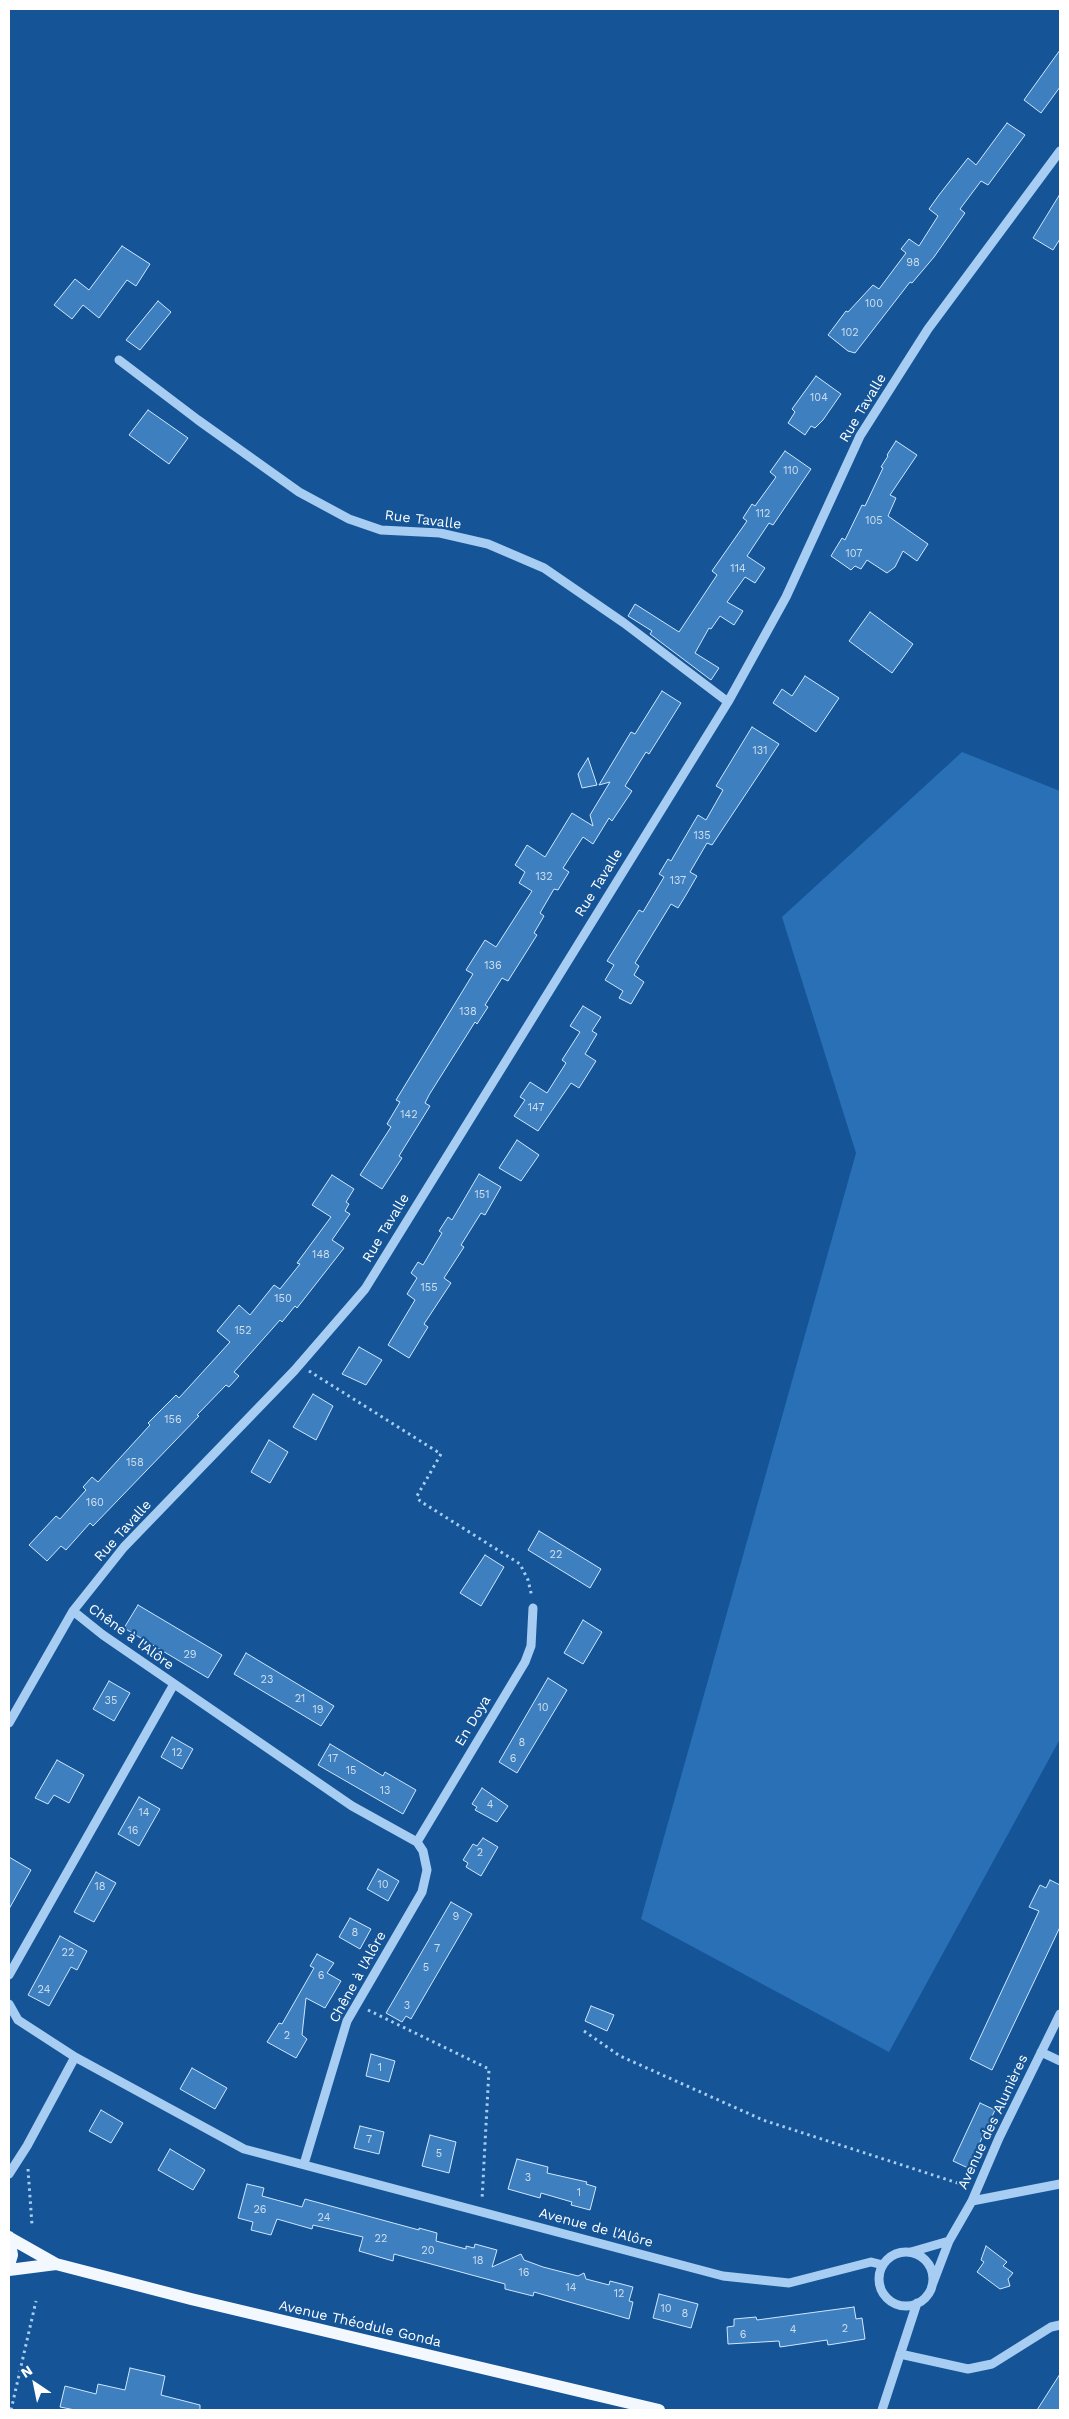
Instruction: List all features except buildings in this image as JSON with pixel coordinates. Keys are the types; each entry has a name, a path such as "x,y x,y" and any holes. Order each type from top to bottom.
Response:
{"main road":[{"name":"Avenue Théodule Gonda","path":"9,2237 56,2264 191,2299 658,2410"},
{"path":"9,2237 12,2255 9,2265"},
{"name":"Avenue Théodule Gonda","path":"9,2270 56,2264"}],"street":[{"name":"Rue Tavalle","path":"9,1723 73,1611 124,1547 299,1365 365,1289 728,702 786,597 860,436 928,329 1060,151"},
{"name":"Rue Tavalle","path":"119,360 198,420 299,492 350,519 381,530 440,533 478,542 544,568 624,623 728,702"},
{"name":"En Doya","path":"417,1842 525,1662 531,1646 533,1608"},
{"name":"Chêne à l'Alôre","path":"73,1611 103,1635 352,1806 417,1842 423,1851 427,1870 422,1892 346,2021 304,2164"},
{"name":"Chêne à l'Alôre","path":"9,1975 174,1684"},
{"path":"9,2004 18,2020 75,2057 244,2149 304,2164"},
{"name":"Avenue des Alunières","path":"882,2410 917,2304 929,2293 949,2241 972,2201 999,2138 1060,2014"},
{"path":"1041,2052 1060,2061"},
{"path":"9,2174 27,2146 75,2057"},
{"name":"Avenue de l'Alôre","path":"304,2164 723,2276 789,2283 872,2262 883,2265"},
{"path":"972,2201 1060,2184"},
{"path":"917,2304 902,2306 892,2302 884,2295 880,2285 883,2265 895,2255 949,2241"},
{"path":"910,2252 920,2256 928,2263 933,2283"},
{"path":"900,2354 968,2369 992,2364 1051,2327 1060,2325"}],"path":[{"path":"299,1365 441,1454 418,1496 420,1501 520,1564 528,1580 533,1608"},
{"path":"356,2004 489,2069 482,2212"},
{"path":"584,2031 620,2056 762,2120 977,2190"},
{"path":"27,2146 35,2156 28,2170 32,2225"},
{"path":"11,2410 36,2301"}],"shaded area":[{"path":"962,752 1060,791 1060,1739 889,2052 641,1919 856,1153 782,917"}]}
